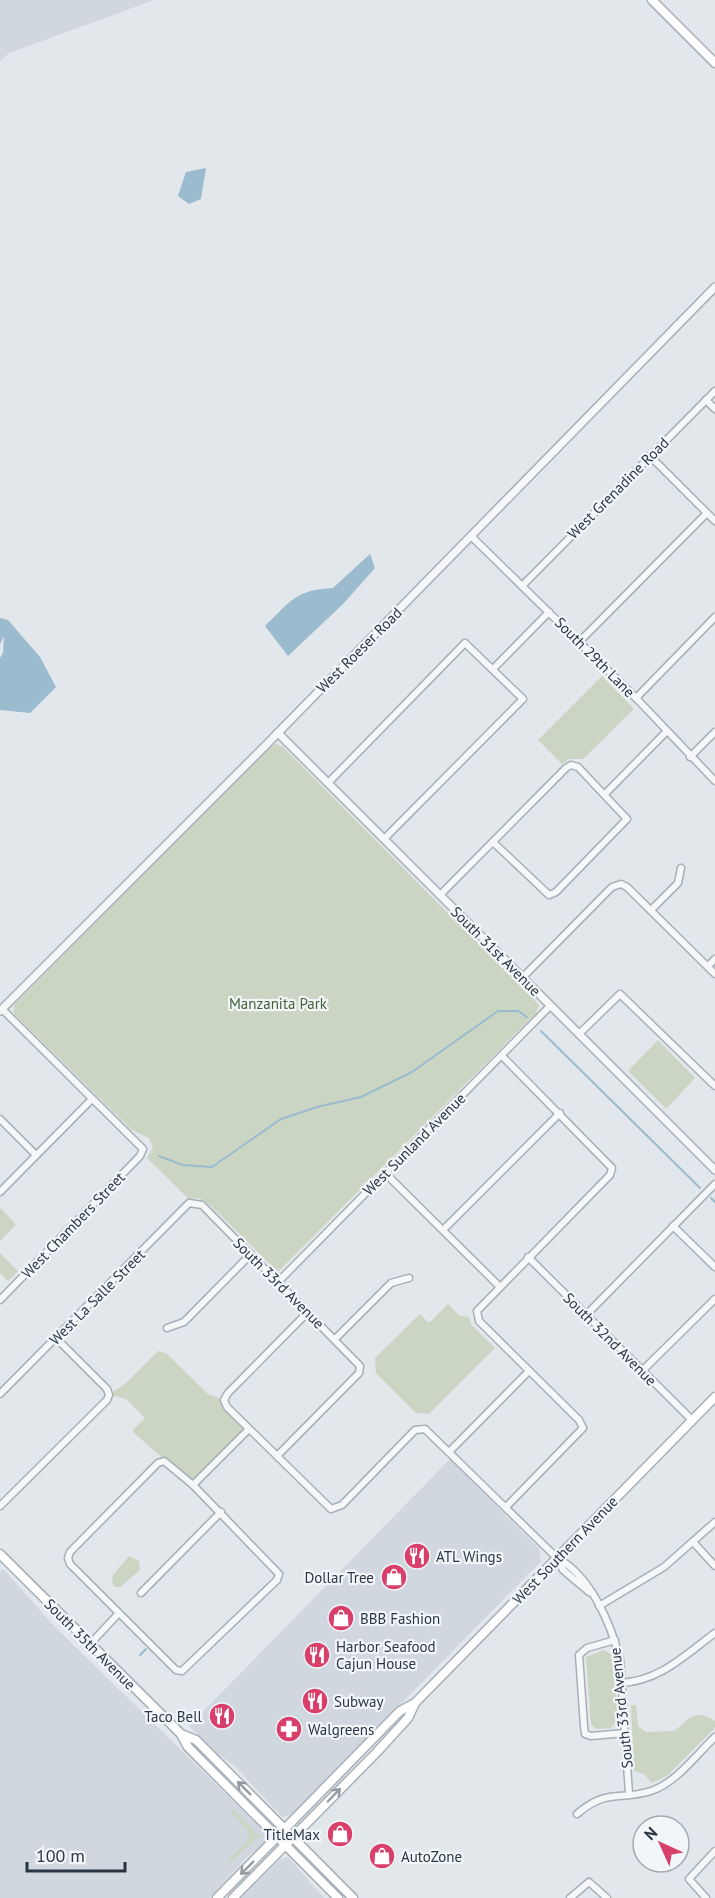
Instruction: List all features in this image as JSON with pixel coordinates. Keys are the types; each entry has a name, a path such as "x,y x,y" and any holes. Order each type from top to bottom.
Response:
{"main road":[{"path":"652,0 715,63"},
{"name":"West Southern Avenue","path":"217,1898 400,1711 415,1703 715,1397"},
{"name":"South 35th Avenue","path":"0,1554 181,1734 188,1747 338,1898"},
{"name":"West Southern Avenue","path":"233,1898 294,1838 408,1718 415,1703"},
{"name":"South 35th Avenue","path":"181,1734 196,1740 353,1898"}],"street":[{"name":"West Roeser Road","path":"1,1010 278,733 714,290"},
{"name":"West Grenadine Road","path":"522,586 715,391"},
{"path":"706,400 715,409"},
{"path":"650,456 715,522"},
{"path":"579,642 707,513"},
{"name":"South 29th Lane","path":"471,536 636,698 715,781"},
{"path":"493,669 549,612"},
{"path":"636,698 715,617"},
{"path":"328,783 465,643 493,669 523,699 384,839"},
{"path":"605,794 668,731"},
{"path":"690,757 715,732"},
{"name":"South 31st Avenue","path":"278,733 715,1170"},
{"path":"440,895 493,842 571,765 578,767 627,819 556,892 549,895 493,842"},
{"path":"651,910 678,883 681,868"},
{"path":"523,977 612,887 621,884 651,910 715,974"},
{"path":"708,966 715,959"},
{"path":"579,1034 620,994 715,1086"},
{"name":"West Sunland Avenue","path":"278,1282 550,1006"},
{"path":"0,1192 92,1099 1,1010"},
{"path":"501,1056 612,1168 610,1175 479,1306 476,1315 479,1321 579,1420 583,1428 506,1507"},
{"name":"West Chambers Street","path":"0,1300 140,1156 143,1149 92,1099"},
{"path":"443,1230 560,1113"},
{"path":"0,1119 36,1155"},
{"path":"386,1173 499,1286"},
{"path":"586,1315 715,1184"},
{"name":"South 33rd Avenue","path":"196,1202 202,1205 360,1366 359,1373 277,1456 328,1508 334,1509 342,1505 415,1430 422,1428 557,1558 563,1570 589,1593 599,1606 615,1640 621,1683 629,1794"},
{"name":"West La Salle Street","path":"0,1394 189,1203 196,1202"},
{"path":"674,1226 715,1267"},
{"path":"166,1328 184,1322 251,1254"},
{"name":"South 32nd Avenue","path":"528,1257 692,1420"},
{"path":"335,1339 391,1283 409,1278"},
{"path":"642,1371 715,1299"},
{"path":"277,1456 227,1407 224,1400 228,1393 308,1312"},
{"path":"0,1506 107,1400 109,1395 107,1389 56,1338"},
{"path":"449,1452 529,1371"},
{"path":"193,1485 249,1429"},
{"path":"164,1461 193,1485 279,1574 277,1580 182,1671 177,1670 70,1564 68,1558 78,1544 158,1463 164,1461"},
{"path":"141,1593 221,1512"},
{"path":"599,1606 664,1568 715,1522"},
{"path":"694,1543 715,1566"},
{"path":"90,1644 120,1613"},
{"path":"621,1683 641,1682 655,1677 715,1633"},
{"path":"615,1640 581,1652 579,1658 585,1734 591,1736 625,1733"},
{"path":"577,1814 590,1803 604,1796 650,1791 667,1784 715,1737"},
{"path":"706,1898 689,1879 715,1851"},
{"path":"570,1898 589,1882 607,1898"}],"shaded area":[{"path":"0,0 154,0 9,53 0,61"},
{"path":"450,1459 539,1549 541,1561 292,1815 282,1817 235,1766 217,1753 189,1726"},
{"path":"3,1569 55,1627 265,1832 264,1844 246,1858 210,1898 0,1898 0,1572"},
{"path":"288,1857 324,1898 241,1898 280,1859"}],"green space":[{"path":"602,676 634,709 583,759 569,759 562,764 538,740"},
{"name":"Manzanita Park","path":"276,744 283,747 539,1005 536,1013 278,1272 209,1204 199,1198 189,1199 147,1158 153,1147 149,1138 132,1130 14,1014 14,1005 269,747"},
{"path":"658,1040 695,1078 666,1109 628,1071"},
{"path":"1,1208 16,1225 0,1241 0,1210"},
{"path":"0,1253 18,1271 8,1281 0,1273"},
{"path":"448,1304 460,1316 469,1317 471,1324 495,1348 429,1414 416,1413 376,1373 375,1358 420,1314 429,1323"},
{"path":"158,1351 166,1353 208,1394 224,1400 249,1429 193,1485 132,1431 145,1418 126,1399 109,1395 126,1383"},
{"path":"129,1556 139,1561 140,1570 120,1587 115,1587 112,1583 113,1575"},
{"path":"604,1650 613,1656 618,1720 611,1728 596,1729 591,1724 586,1657"},
{"path":"631,1705 636,1705 638,1726 646,1732 674,1731 696,1715 715,1721 715,1728 667,1776 652,1783 644,1774 634,1771"},
{"path":"233,1809 259,1836 229,1864 229,1860 248,1839 248,1831 231,1813"}],"water":[{"path":"206,168 201,199 189,204 178,196 186,172"},
{"path":"370,554 375,568 343,604 288,656 265,626 294,598 310,591 333,588"},
{"path":"0,618 8,620 40,657 56,687 30,713 0,710 0,658 3,653 4,636 0,644"}],"waterway":[{"path":"159,1156 183,1165 212,1167 281,1119 317,1107 361,1097 412,1072 498,1011 518,1011 527,1017"},
{"path":"541,1031 700,1188"},
{"path":"711,1198 715,1202"},
{"path":"140,1655 146,1649"}],"place":[{"name":"ATL Wings","path":"417,1556"},
{"name":"Dollar Tree","path":"394,1577"},
{"name":"BBB Fashion","path":"341,1618"},
{"name":"Harbor Seafood Cajun House","path":"317,1655"},
{"name":"Subway","path":"315,1701"},
{"name":"Taco Bell","path":"222,1716"},
{"name":"Walgreens","path":"289,1729"},
{"name":"TitleMax","path":"340,1834"},
{"name":"AutoZone","path":"382,1856"}]}
